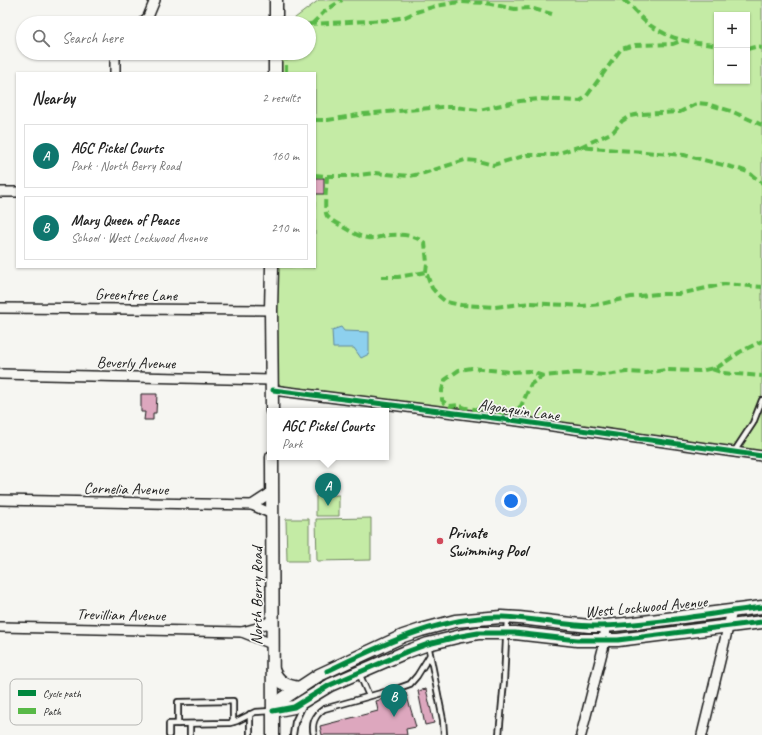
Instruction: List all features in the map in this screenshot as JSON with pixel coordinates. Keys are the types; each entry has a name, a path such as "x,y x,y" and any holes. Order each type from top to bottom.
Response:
{"main road":[{"path":"276,0 276,16"},
{"path":"275,60 275,72"},
{"path":"272,268 272,408"},
{"name":"North Berry Road","path":"272,460 273,735"},
{"name":"West Lockwood Avenue","path":"273,711 284,698 320,674 403,636 455,621 480,618 507,618 589,626 605,626 762,607"},
{"name":"West Lockwood Avenue","path":"273,711 294,707 330,685 406,652 429,649 472,634 506,633 577,640 618,640 762,622"},
{"path":"424,629 429,649"},
{"path":"354,658 359,673"},
{"path":"273,670 282,683 298,688"}],"street":[{"path":"148,16 155,0"},
{"path":"115,60 115,72"},
{"path":"0,192 16,192"},
{"name":"Greentree Lane","path":"0,308 271,310"},
{"name":"Beverly Avenue","path":"0,374 272,385"},
{"name":"Algonquin Lane","path":"272,385 762,456"},
{"path":"252,505 272,492"},
{"name":"Cornelia Avenue","path":"0,500 252,505 272,514"},
{"path":"702,735 732,611"},
{"name":"Trevillian Avenue","path":"0,627 242,632 257,628 272,620"},
{"path":"581,735 605,640 605,626"},
{"name":"Trevillian Avenue","path":"242,632 272,644"}],"lane":[{"path":"734,452 753,423 762,400"},
{"path":"499,735 504,681 507,618"},
{"path":"314,735 312,729 313,721 324,709 410,684 429,649"},
{"path":"429,649 443,720 444,735"},
{"path":"359,673 369,696"},
{"path":"178,724 178,702 233,701 233,722"},
{"path":"293,733 305,701"},
{"path":"169,735 169,724 233,722 250,714 262,711 273,711"},
{"path":"250,714 250,735"},
{"path":"190,724 190,735"}],"green space":[{"path":"319,0 762,0 762,452 286,388 280,385 277,380 277,268 316,268 316,72 280,72 280,60 316,60 316,16 298,16"},
{"path":"339,495 339,516 316,516 316,496"},
{"path":"371,518 371,560 317,561 316,519"},
{"path":"286,519 309,519 309,561 287,561"},
{"path":"722,617 722,622 612,636 610,633 611,631"}],"water":[{"path":"341,327 344,331 369,332 369,354 361,358 354,348 333,348 332,330"}],"building":[{"path":"316,178 324,178 324,194 316,194"},
{"path":"141,394 157,394 156,413 153,413 153,420 144,420 145,412 141,412"},
{"path":"426,689 434,723 425,725 418,691"},
{"path":"406,693 416,727 406,729 407,735 322,735 320,726 378,711 376,701"}],"marked path":[{"path":"316,20 325,11 342,0"},
{"path":"623,0 647,23 663,33 681,40 714,46"},
{"path":"316,24 389,20 405,17 436,6 459,2 486,3 515,9 530,8 552,14"},
{"path":"316,120 328,120 364,114 442,107 479,110 520,101 540,99 580,101 586,97 621,49 635,45 673,44 683,40"},
{"path":"750,48 762,48"},
{"path":"286,60 286,72"},
{"path":"580,147 613,132 622,121 630,116 680,112 698,103 731,111 762,125"},
{"path":"327,176 351,176 375,173 410,176 465,160 478,161 493,165 527,155 553,155 578,147 684,155 748,172 762,183"},
{"path":"316,175 327,176 325,208 328,217 352,232 368,238 399,235 421,240 425,243 427,263 426,272"},
{"path":"381,277 398,277 426,272 432,288 446,302 461,305 495,307 531,303 583,306 601,304 631,297 657,294 679,294 725,284 762,287"},
{"path":"543,376 528,371 510,372 472,368 459,370 445,380 442,390 442,400 450,406 458,405 466,408 513,413 521,406 531,384 543,376 576,373 606,375 626,372 646,373 665,370 700,371 718,367 740,352 762,341"},
{"path":"712,369 723,373 762,376"}],"cycle path":[{"path":"273,390 518,421 762,456"},
{"path":"327,671 390,642 433,627 456,621 502,617 577,625 602,626 662,621 762,607"},
{"path":"273,711 294,707 330,685 406,652 428,644 461,636 478,633 515,633 577,640 618,640 762,622"}],"place":[{"name":"AGC Pickel Courts","path":"328,506"},
{"name":"Private Swimming Pool","path":"440,541"},
{"name":"Mary Queen of Peace","path":"394,717"}]}
